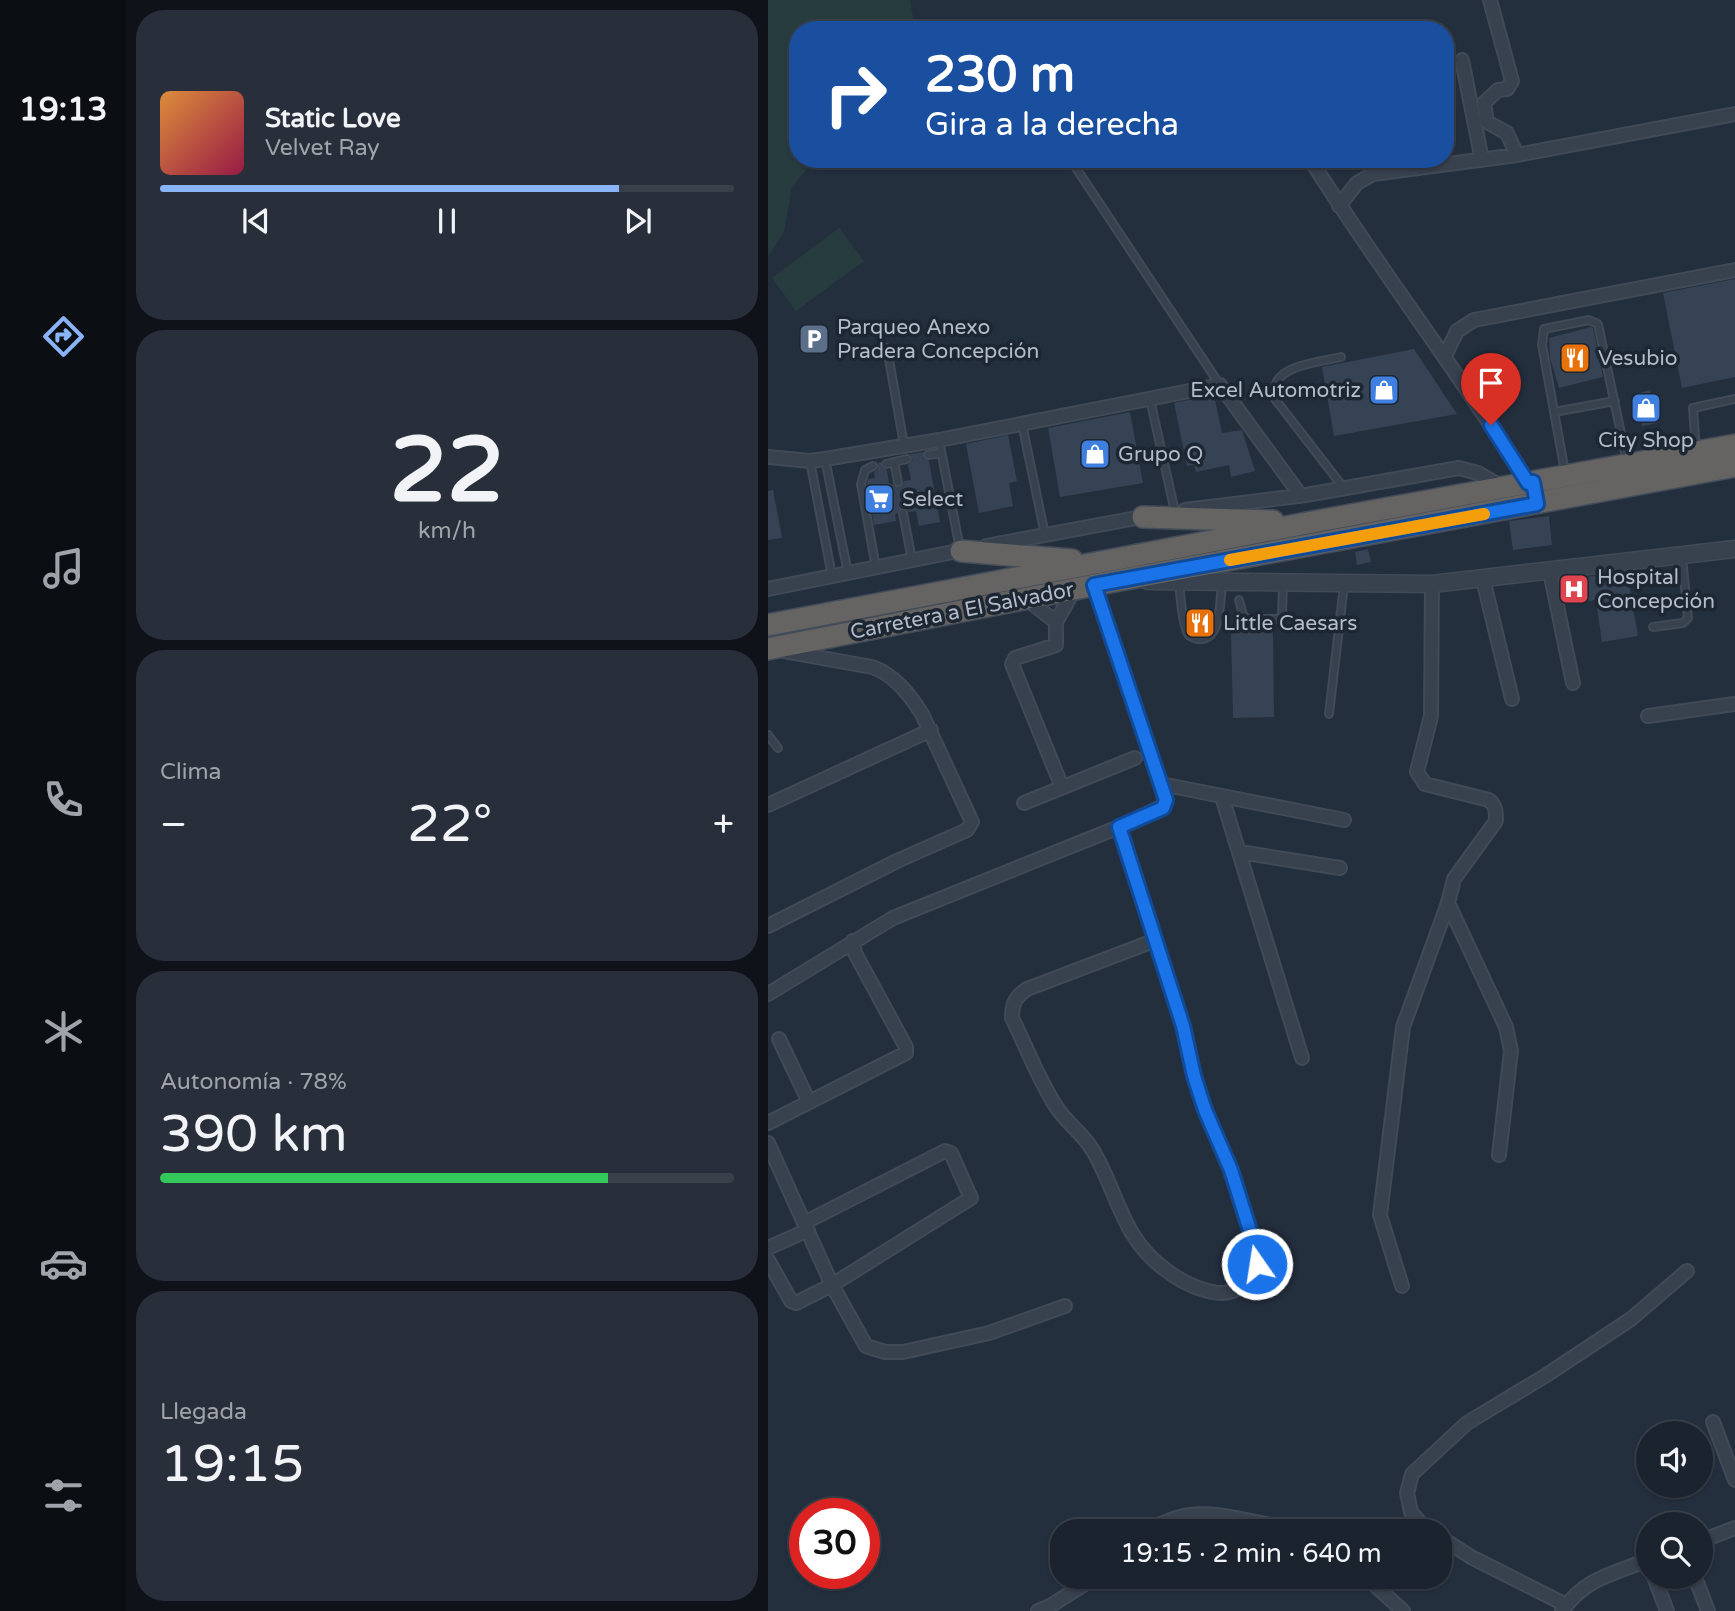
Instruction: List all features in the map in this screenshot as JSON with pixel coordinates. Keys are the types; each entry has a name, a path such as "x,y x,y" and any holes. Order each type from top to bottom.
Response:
{"highway":[{"name":"Carretera a El Salvador","path":"768,625 779,620 1735,445"},
{"name":"Carretera a El Salvador","path":"769,649 824,649 1025,598 1095,585 1220,573 1537,504 1735,466"},
{"path":"1530,482 1537,504"},
{"path":"1143,517 1307,523"},
{"path":"961,551 1099,562"}],"street":[{"path":"1492,0 1512,81 1507,89 1498,90 1484,103 1484,114 1487,122 1507,133 1517,155"},
{"path":"1462,60 1482,160"},
{"path":"1454,164 1517,155 1735,114"},
{"path":"1316,168 1530,482"},
{"path":"1339,206 1357,183 1374,174 1420,168"},
{"path":"1445,356 1457,331 1474,320 1735,270"},
{"path":"768,452 810,460 904,445 940,446 1022,424 1220,385 1301,496"},
{"path":"768,457 788,457"},
{"path":"768,589 1143,517 1301,496 1459,468 1478,473 1503,487"},
{"path":"1062,787 1012,664 1015,658 1056,645 1056,622 1095,585 1178,582 1220,573 1283,584 1432,584 1735,549"},
{"path":"1550,572 1573,682"},
{"path":"1483,579 1512,699"},
{"path":"1402,1286 1380,1215 1403,1027 1448,903 1454,879 1496,821 1494,804 1489,800 1425,784 1417,772 1431,716 1432,584"},
{"path":"768,995 893,918 1163,808 1166,800 1095,585"},
{"path":"1025,598 1056,622"},
{"path":"768,926 896,861 967,830 972,822 931,730 914,701 886,671 824,649"},
{"path":"1648,716 1735,704"},
{"path":"768,805 931,730"},
{"path":"1024,803 1135,758"},
{"path":"1161,785 1344,820"},
{"path":"1222,797 1302,1059"},
{"path":"1119,827 1156,940 1183,1026 1197,1087 1231,1170 1257,1253 1253,1275 1246,1283 1227,1294 1216,1293 1184,1281 1158,1265 1137,1243 1123,1220 1092,1149 1056,1107 1012,1018 1012,1006 1018,996 1027,989 1156,940"},
{"path":"1240,852 1340,868"},
{"path":"1448,903 1506,1027 1511,1051 1499,1155"},
{"path":"768,1123 906,1053 907,1050 855,953 853,941"},
{"path":"779,1039 809,1102"},
{"path":"768,1143 832,1285 866,1346 885,1352 903,1352 989,1333 1064,1306"},
{"path":"768,1248 945,1151 951,1153 971,1194 970,1200 832,1285 794,1303 768,1260"},
{"path":"1416,1519 1411,1513 1407,1493 1411,1474 1467,1423 1631,1319 1687,1271"},
{"path":"1713,1422 1735,1480"},
{"path":"1177,1519 1196,1513 1238,1519"},
{"path":"1713,1536 1735,1528"},
{"path":"1452,1545 1564,1608 1574,1593 1587,1585 1636,1566"},
{"path":"1038,1611 1078,1589"},
{"path":"1379,1589 1403,1611"},
{"path":"1659,1589 1667,1611"},
{"path":"1700,1589 1708,1611"}],"lane":[{"path":"1076,168 1220,385"},
{"path":"1565,476 1542,335 1544,329 1589,320 1598,324 1628,464"},
{"path":"887,348 904,445"},
{"path":"1341,357 1287,370 1276,380 1273,390 1276,399 1344,488"},
{"path":"1150,399 1175,512"},
{"path":"1697,452 1693,408 1735,399"},
{"path":"1554,412 1615,401"},
{"path":"1022,424 1045,535"},
{"path":"928,455 940,446 961,551"},
{"path":"825,459 848,573"},
{"path":"898,482 890,463 907,459"},
{"path":"810,460 832,576"},
{"path":"873,466 865,470 861,484 876,568"},
{"path":"903,513 912,562"},
{"path":"1654,627 1683,623 1688,618 1681,555"},
{"path":"1178,582 1186,631 1194,639 1210,637 1215,630 1220,573"},
{"path":"1239,600 1243,615 1247,619 1273,621 1282,615 1283,584"},
{"path":"1329,714 1344,584"},
{"path":"768,735 778,748"}],"green space":[{"path":"768,0 910,0 914,21 789,21 789,168 808,168 792,187 784,232 768,257"},
{"path":"839,228 864,261 796,311 772,278"}],"building":[{"path":"1735,279 1735,377 1682,388 1663,293"},
{"name":"Vesubio","path":"1591,327 1603,377 1559,388 1550,358 1549,338"},
{"name":"Excel Automotriz","path":"1414,349 1457,414 1334,436 1322,367"},
{"name":"City Shop","path":"1650,390 1657,423 1642,426 1635,394"},
{"path":"1214,395 1222,433 1242,430 1255,471 1231,477 1229,465 1196,472 1194,465 1187,466 1174,403"},
{"name":"Grupo Q","path":"1130,412 1143,483 1060,497 1048,428"},
{"path":"1008,435 1017,481 1009,483 1013,506 979,513 966,444"},
{"path":"924,452 923,458 929,461 940,522 919,526 916,511 909,512 903,507 895,515 896,521 874,525 867,484 868,479 875,478 874,472 878,469 878,463 881,462 881,467 887,470 889,483 900,487 904,481 911,480 908,465 913,460 910,454"},
{"path":"773,490 782,538 768,540 768,491"},
{"path":"1549,516 1552,545 1513,550 1509,521"},
{"path":"1368,549 1371,562 1357,565 1355,552"},
{"path":"1627,572 1638,636 1602,642 1596,600 1566,604 1561,580"},
{"path":"1231,632 1273,632 1274,717 1233,718"}],"slow traffic":[{"path":"1230,560 1484,514"}],"place":[{"name":"Parqueo Anexo Pradera Concepción","path":"814,339"},
{"name":"Vesubio","path":"1575,358"},
{"name":"Excel Automotriz","path":"1384,390"},
{"name":"City Shop","path":"1646,408"},
{"name":"Grupo Q","path":"1095,454"},
{"name":"Select","path":"879,499"},
{"name":"Hospital Concepción","path":"1574,589"},
{"name":"Little Caesars","path":"1200,623"}],"route":[{"path":"1257,1264 1257,1253 1231,1170 1205,1110 1183,1026 1119,827 1163,808 1166,800 1094,585 1537,504 1533,482 1528,483 1491,425"}]}
